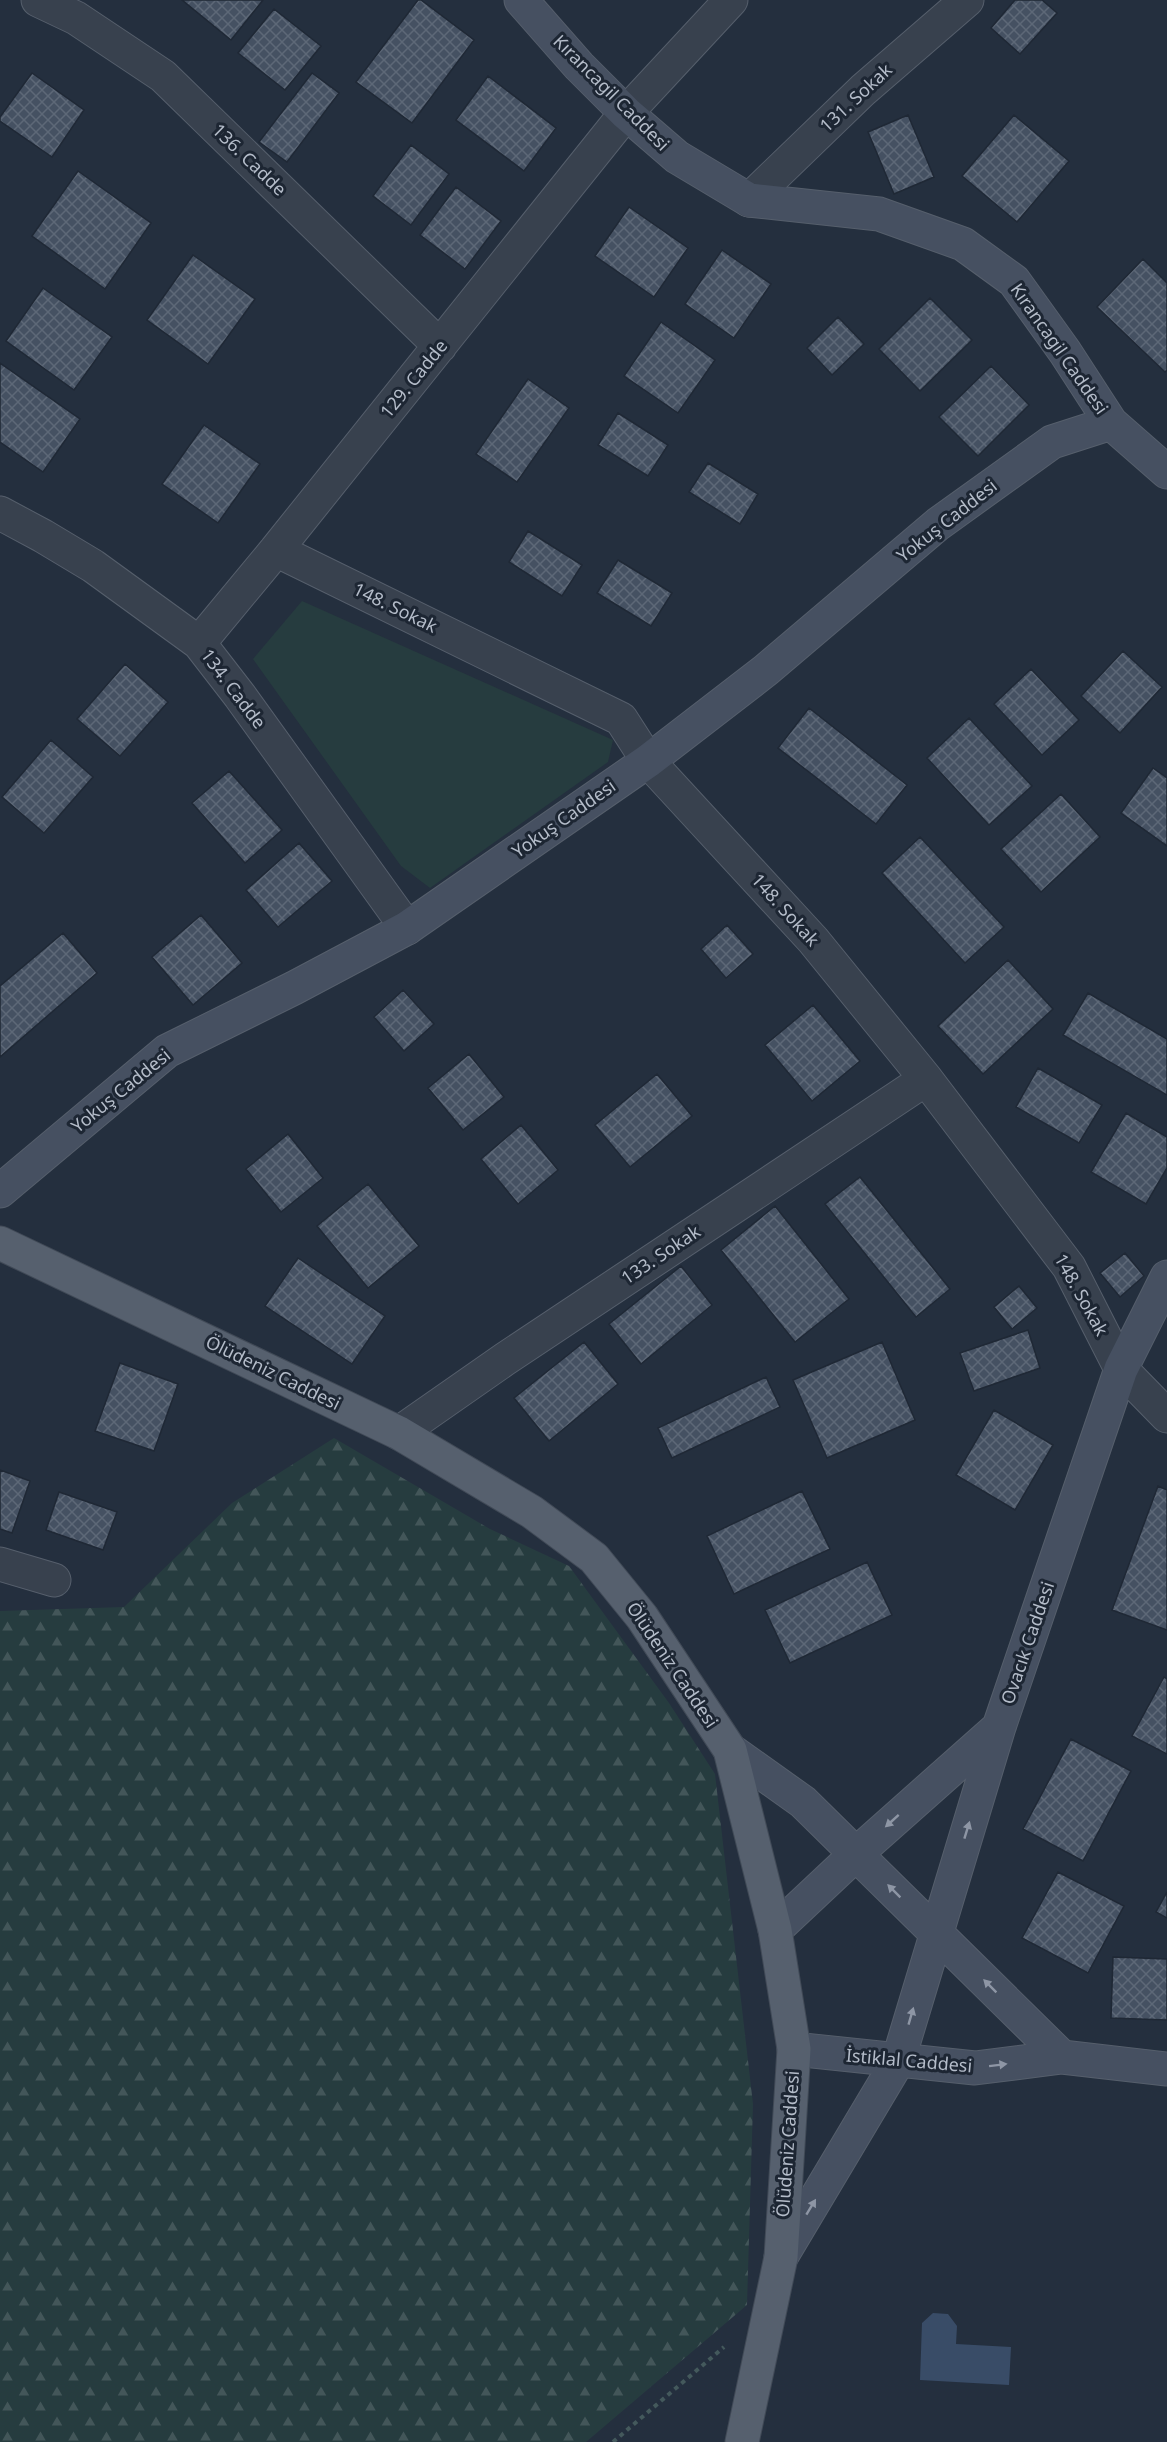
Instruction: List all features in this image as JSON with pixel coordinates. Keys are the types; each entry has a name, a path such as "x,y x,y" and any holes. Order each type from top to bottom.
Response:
{"main road":[{"name":"Ölüdeniz Caddesi","path":"0,1243 399,1433 532,1512 594,1558 642,1617 730,1750 775,1930 794,2049 781,2257 742,2442"}],"street":[{"name":"136. Cadde","path":"38,0 76,18 163,76 440,346"},
{"name":"Kırancagil Caddesi","path":"521,0 579,66 626,113 677,158 749,200 879,214 963,244 1014,281 1065,352 1111,423 1167,472"},
{"name":"129. Cadde","path":"199,643 626,113 731,0"},
{"name":"131. Sokak","path":"749,200 863,90 967,0"},
{"name":"Yokuş Caddesi","path":"0,1191 167,1051 294,988 407,928 648,761 766,670 947,518 1052,442 1111,423"},
{"name":"134. Cadde","path":"0,513 93,566 199,643 240,696 407,928"},
{"name":"148. Sokak","path":"276,550 621,719 648,761 813,940 926,1079 1069,1267 1121,1369 1167,1416"},
{"name":"133. Sokak","path":"399,1433 505,1359 926,1079"},
{"name":"Ovacık Caddesi","path":"775,1930 856,1854 999,1727 1121,1369 1167,1277"},
{"path":"0,1564 54,1580"},
{"path":"781,2257 898,2061 935,1932 999,1727"},
{"path":"730,1750 802,1802 1062,2057"},
{"name":"İstiklal Caddesi","path":"794,2049 975,2068 1062,2057 1167,2069"}],"path":[{"path":"613,2442 727,2345"}],"green space":[{"path":"302,601 613,740 608,762 430,888 401,866 253,659"},
{"path":"334,1438 490,1529 569,1566 669,1703 715,1774 753,2104 747,2305 586,2442 0,2442 0,1611 124,1607 232,1503"}],"water":[{"path":"933,2313 948,2314 957,2326 956,2344 1011,2347 1009,2385 920,2380 922,2323"}],"building":[{"path":"182,0 263,0 231,40"},
{"path":"418,0 474,40 412,123 356,82"},
{"path":"1015,0 1042,0 1057,13 1020,54 991,28"},
{"path":"274,9 321,46 285,90 238,53"},
{"path":"32,73 84,110 52,157 0,121 0,117"},
{"path":"312,73 339,93 287,162 259,142"},
{"path":"488,76 556,128 524,171 456,120"},
{"path":"908,115 934,177 894,194 868,132"},
{"path":"1014,115 1069,161 1017,222 962,176"},
{"path":"411,145 449,174 411,225 373,196"},
{"path":"78,171 151,223 105,289 32,236"},
{"path":"456,187 501,221 465,269 420,235"},
{"path":"629,207 688,248 654,297 595,256"},
{"path":"722,250 771,284 734,338 685,304"},
{"path":"193,255 255,299 208,364 147,320"},
{"path":"1143,259 1167,283 1167,370 1165,372 1097,307"},
{"path":"43,288 112,337 74,390 6,341"},
{"path":"930,298 972,340 920,391 879,349"},
{"path":"838,317 864,344 832,375 807,348"},
{"path":"661,322 715,360 678,413 624,376"},
{"path":"0,363 80,419 43,472 0,442"},
{"path":"991,366 1029,405 978,456 939,417"},
{"path":"528,379 569,408 517,482 476,454"},
{"path":"618,413 668,445 648,476 598,445"},
{"path":"204,425 260,464 218,523 162,484"},
{"path":"708,463 758,494 740,524 689,492"},
{"path":"528,531 582,565 562,596 509,562"},
{"path":"618,560 672,593 651,626 597,593"},
{"path":"1123,651 1162,687 1120,733 1081,696"},
{"path":"125,664 168,702 120,756 77,719"},
{"path":"1031,669 1079,720 1042,755 994,704"},
{"path":"809,708 907,785 876,824 778,748"},
{"path":"969,718 1032,786 989,825 927,758"},
{"path":"51,740 93,777 44,833 2,797"},
{"path":"1153,768 1167,778 1167,846 1121,813"},
{"path":"229,771 282,830 245,863 192,803"},
{"path":"1061,794 1100,837 1041,892 1001,849"},
{"path":"920,837 1004,927 965,963 882,873"},
{"path":"299,843 332,881 278,927 246,890"},
{"path":"201,915 242,963 193,1005 152,957"},
{"path":"727,925 753,954 726,978 701,949"},
{"path":"63,933 97,973 0,1057 0,986"},
{"path":"1008,960 1053,1009 983,1074 938,1026"},
{"path":"403,990 434,1024 404,1051 374,1017"},
{"path":"1088,993 1167,1039 1167,1095 1063,1035"},
{"path":"813,1005 860,1061 812,1101 765,1045"},
{"path":"469,1054 504,1097 463,1130 428,1088"},
{"path":"1038,1068 1102,1105 1079,1143 1016,1107"},
{"path":"657,1074 692,1116 630,1167 595,1125"},
{"path":"1126,1113 1167,1137 1167,1168 1146,1204 1091,1172"},
{"path":"521,1125 558,1170 518,1204 481,1159"},
{"path":"288,1134 323,1178 281,1212 246,1169"},
{"path":"860,1177 950,1289 916,1317 825,1204"},
{"path":"368,1184 419,1246 368,1288 317,1226"},
{"path":"775,1206 849,1299 795,1342 721,1250"},
{"path":"1125,1253 1144,1276 1120,1297 1100,1273"},
{"path":"298,1258 385,1316 352,1364 265,1306"},
{"path":"681,1266 712,1305 641,1364 609,1324"},
{"path":"1019,1286 1037,1308 1012,1329 994,1307"},
{"path":"1028,1330 1040,1368 974,1391 960,1353"},
{"path":"584,1342 618,1384 549,1441 514,1398"},
{"path":"882,1342 915,1420 827,1458 793,1380"},
{"path":"120,1363 178,1384 154,1451 95,1431"},
{"path":"766,1377 780,1407 672,1458 658,1428"},
{"path":"994,1410 1053,1445 1015,1510 956,1475"},
{"path":"0,1470 30,1481 12,1533 0,1529"},
{"path":"1158,1486 1167,1490 1167,1630 1112,1610"},
{"path":"802,1491 830,1549 734,1594 707,1536"},
{"path":"59,1492 117,1512 103,1550 46,1530"},
{"path":"867,1562 892,1615 790,1663 765,1610"},
{"path":"1164,1677 1167,1679 1167,1754 1132,1736"},
{"path":"1071,1739 1131,1771 1083,1861 1023,1829"},
{"path":"1058,1872 1124,1906 1088,1973 1022,1938"},
{"path":"1167,1892 1167,1918 1156,1912"},
{"path":"1113,1957 1167,1959 1167,2020 1111,2018"}]}
